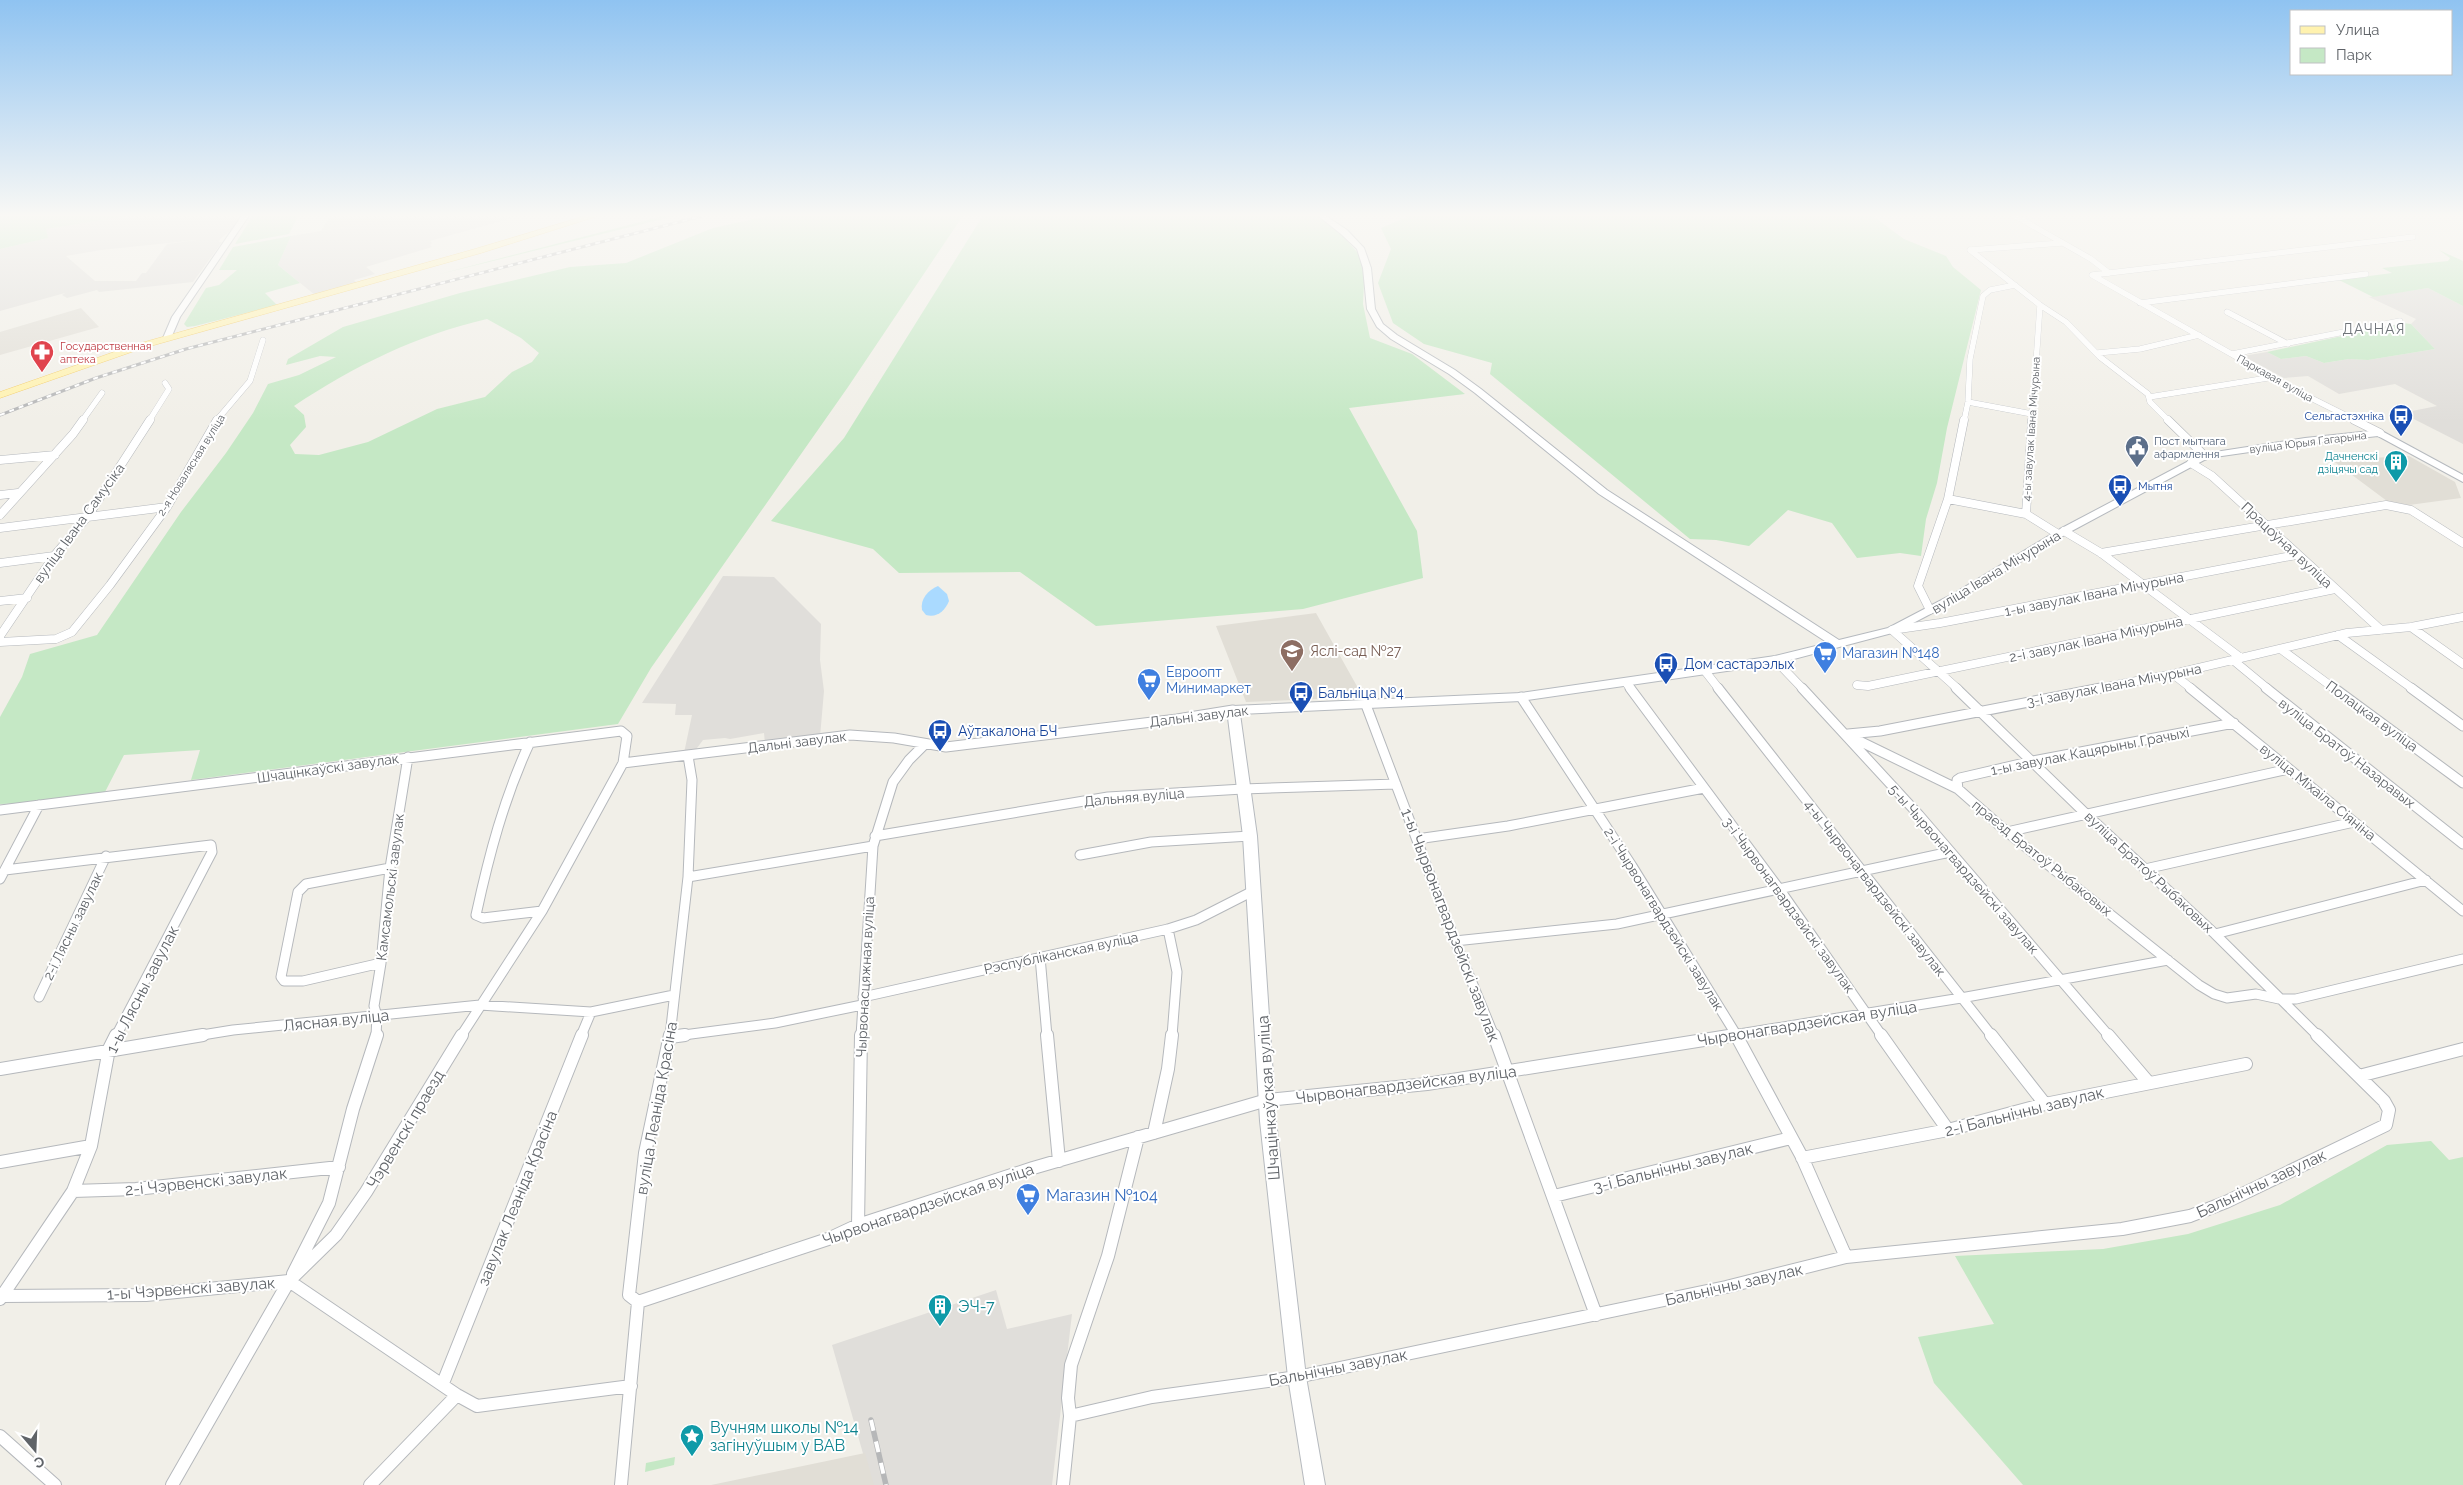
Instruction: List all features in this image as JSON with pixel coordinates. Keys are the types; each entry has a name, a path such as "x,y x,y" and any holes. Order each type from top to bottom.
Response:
{"main road":[{"path":"0,396 99,359 167,338 364,283"}],"street":[{"path":"167,338 176,317 199,283"},
{"path":"1368,283 1371,310 1380,325 1394,337 1452,372 1478,391 1603,492 1837,644"},
{"name":"Паркавая вуліца","path":"2106,283 2140,304 2199,334 2295,390 2380,433 2463,480"},
{"path":"2140,304 2296,283"},
{"path":"1930,610 1918,586 1948,499 1968,402 1970,359 1983,296 1990,290 2016,285 2040,308 2051,312 2078,332 2097,353 2149,397 2150,402 2157,410 2205,456"},
{"name":"4-ы завулак Івана Мічурына","path":"2040,308 2026,514 2061,533"},
{"path":"2227,312 2288,344"},
{"path":"2232,354 2400,322"},
{"path":"2097,353 2140,349 2199,334"},
{"name":"2-я Новалясная вуліца","path":"0,642 56,639 72,632 110,585 167,507 219,417 250,381 263,340"},
{"path":"2149,397 2274,377"},
{"name":"вуліца Івана Самусіка","path":"0,636 54,556 88,516 163,400 169,389 165,383"},
{"path":"0,515 73,434 102,393"},
{"path":"1968,402 2032,414"},
{"name":"вуліца Юрыя Гагарына","path":"2205,456 2305,441 2380,433"},
{"path":"0,460 55,455"},
{"name":"вуліца Івана Мічурына","path":"1776,660 1892,630 1930,610 2061,533 2205,456"},
{"name":"Працоўная вуліца","path":"2192,463 2212,476 2296,555 2381,630"},
{"path":"0,495 18,493"},
{"path":"1948,499 2026,514"},
{"path":"2101,553 2392,505 2411,510 2463,543"},
{"path":"0,528 167,507"},
{"name":"вуліца Братоў Назаравых","path":"2061,533 2101,553 2190,619 2300,716 2463,844"},
{"name":"1-ы завулак Івана Мічурына","path":"1892,630 1940,623 2296,555"},
{"path":"0,563 54,556"},
{"name":"2-і завулак Івана Мічурына","path":"1856,686 1868,686 1940,672 2335,589"},
{"path":"0,601 26,598"},
{"name":"3-і завулак Івана Мічурына","path":"1845,734 1880,731 2173,674 2282,650 2338,635 2367,630 2411,627 2463,617"},
{"path":"2411,627 2463,664"},
{"name":"вуліца Братоў Рыбаковых","path":"1892,630 1982,711 2359,1076 2384,1101 2389,1110 2386,1124"},
{"path":"2338,635 2463,726"},
{"name":"Полацкая вуліца","path":"2282,650 2463,783"},
{"name":"Дальні завулак","path":"623,763 636,763 850,736 894,738 946,747 1233,710 1521,697 1626,684 1776,660"},
{"name":"5-ы Чырвонагвардзейскі завулак","path":"1776,660 1950,852 2148,1082"},
{"name":"4-ы Чырвонагвардзейскі завулак","path":"1705,671 2045,1104"},
{"name":"вуліца Міхаіла Сіяніна","path":"2173,674 2463,911"},
{"name":"3-і Чырвонагвардзейскі завулак","path":"1626,684 1780,890 1948,1130"},
{"name":"2-і Чырвонагвардзейскі завулак","path":"1521,697 1664,914 1735,1034 1802,1158 1846,1257"},
{"name":"1-ы Чырвонагвардзейскі завулак","path":"1366,705 1456,941 1510,1072 1596,1315"},
{"name":"Шчацінкаўская вуліца","path":"1233,710 1250,836 1267,1100 1297,1377 1315,1485"},
{"name":"1-ы завулак Кацярыны Грачыхі","path":"1958,789 1957,780 1960,778 2033,761 2234,723"},
{"name":"Шчацінкаўскі завулак","path":"0,810 621,731 627,736 623,763"},
{"name":"праезд Братоў Рыбаковых","path":"1845,734 1958,789 2007,832 2199,985 2214,994 2227,998 2256,994 2279,999"},
{"path":"530,742 513,778 491,847 476,915 482,918 542,911"},
{"name":"Чырвонасцяжная вуліца","path":"858,1225 862,1001 874,841 893,782 909,760 925,744"},
{"name":"вуліца Леаніда Красіна","path":"621,1485 638,1302 629,1295 646,1153 670,1037 688,877 692,780 688,756"},
{"name":"Камсамольскі завулак","path":"289,1281 329,1202 352,1109 377,1034 377,1016 374,1006 381,963 390,868 408,757"},
{"name":"Чэрвенскі праезд","path":"172,1485 289,1281 336,1235 366,1192 480,1005 542,911 623,763"},
{"path":"2007,832 2289,768"},
{"name":"Дальняя вуліца","path":"688,877 1108,797 1243,789 1396,784"},
{"path":"1418,839 1508,826 1704,788"},
{"path":"2,874 39,805"},
{"path":"2145,869 2354,822"},
{"path":"1080,854 1151,842 1250,836"},
{"name":"1-ы Лясны завулак","path":"1,1297 73,1191 91,1146 109,1049 212,852 211,845 106,856"},
{"path":"1456,941 1617,924 1950,852"},
{"path":"2,874 106,856"},
{"name":"2-і Лясны завулак","path":"39,996 106,856"},
{"path":"381,963 297,981 284,981 281,977 298,892 306,884 390,868"},
{"path":"2214,934 2426,880"},
{"name":"Рэспубліканская вуліца","path":"670,1037 775,1023 1040,957 1168,930 1196,920 1253,891"},
{"path":"1154,1133 1168,1069 1176,997 1177,972 1168,930"},
{"path":"1040,957 1058,1161"},
{"path":"2279,999 2296,999 2463,959"},
{"name":"Чырвонагвардзейская вуліца","path":"638,1302 828,1239 858,1225 1058,1161 1267,1100 1427,1084 1510,1072 1961,998 2168,960"},
{"name":"Лясная вуліца","path":"0,1069 109,1049 233,1030 480,1005 591,1012 674,995"},
{"name":"завулак Леаніда Красіна","path":"442,1383 591,1012"},
{"path":"2359,1076 2463,1049"},
{"name":"2-і Бальнічны завулак","path":"1802,1158 1948,1130 2045,1104 2246,1064"},
{"name":"Бальнічны завулак","path":"1070,1416 1152,1397 1297,1377 1596,1315 1846,1257 2122,1229 2190,1216 2226,1202 2386,1124"},
{"path":"1063,1485 1070,1416 1068,1398 1071,1365 1108,1256 1138,1137"},
{"name":"3-і Бальнічны завулак","path":"1554,1196 1792,1138"},
{"path":"0,1162 91,1146"},
{"name":"2-і Чэрвенскі завулак","path":"73,1191 136,1189 339,1166"},
{"path":"289,1281 442,1383 457,1395 477,1406 631,1386"},
{"name":"1-ы Чэрвенскі завулак","path":"1,1297 146,1295 289,1281"},
{"path":"370,1485 457,1395"},
{"path":"0,1436 55,1485"}],"shaded area":[{"path":"0,283 181,283 99,292 97,290 67,298 62,295 65,293 0,311"},
{"path":"301,283 356,283 315,295"},
{"path":"2428,288 2463,306 2463,444 2402,413 2437,406 2395,384 2339,394 2308,376 2284,378 2243,356 2267,352 2281,359 2306,356 2324,363 2349,359 2368,360 2435,349 2411,324 2416,319 2369,297"},
{"path":"81,308 99,327 0,355 0,332"},
{"path":"2409,456 2455,482 2461,498 2409,505 2387,501 2332,460"},
{"path":"723,576 774,577 821,624 820,660 824,691 820,737 765,744 764,733 730,739 703,740 694,752 684,753 692,715 675,715 676,704 642,703"},
{"name":"Яслі-сад №27","path":"1316,613 1363,697 1246,702 1216,626"},
{"path":"996,1290 1007,1329 1072,1314 1052,1485 872,1485 832,1345"},
{"path":"865,1453 874,1485 711,1485"}],"green space":[{"path":"221,283 299,283 265,293 277,305 187,327 184,324 206,288"},
{"path":"501,283 918,283 848,387 651,668 618,724 191,780 200,750 124,755 105,792 28,803 0,804 0,717 22,677 30,654 97,635 181,512 226,453 253,413 268,384 299,375 336,357 320,356 286,365 288,359 343,327 460,293","holes":["487,319 521,338 539,353 532,362 512,372 485,397 437,409 368,442 319,455 295,454 290,445 306,427 304,415 294,406 363,365 411,343"]},
{"path":"941,283 1364,283 1363,304 1370,338 1412,354 1465,394 1349,408 1417,531 1423,578 1303,609 1096,626 1020,572 899,573 873,549 771,521 844,438"},
{"path":"1378,283 1973,283 1981,290 1947,428 1937,483 1926,519 1921,556 1900,553 1857,558 1832,523 1788,510 1749,546 1716,540 1690,539 1490,374 1492,363 1424,344 1393,323"},
{"path":"2346,283 2463,283 2463,306 2428,288 2373,297"},
{"path":"2403,323 2411,324 2435,349 2368,360 2349,359 2324,363 2306,356 2281,359 2267,352"},
{"path":"2431,1141 2449,1160 2463,1157 2463,1485 2023,1485 1934,1383 1918,1337 1994,1324 1955,1256 2103,1249 2188,1234 2280,1205 2387,1145"},
{"path":"675,1457 674,1465 645,1472 646,1463"}],"water":[{"path":"938,586 947,594 949,601 945,608 937,615 926,615 922,610 922,602 928,592"}],"railway":[{"path":"0,415 96,378 186,349 441,283"},
{"path":"871,1420 886,1485"}],"place":[{"name":"Государственная аптека","path":"42,373"},
{"name":"Сельгастэхніка","path":"2401,437"},
{"name":"Пост мытнага афармлення","path":"2137,468"},
{"name":"Дачненскі дзіцячы сад","path":"2396,483"},
{"name":"Мытня","path":"2120,507"},
{"name":"Яслі-сад №27","path":"1292,672"},
{"name":"Магазин №148","path":"1825,674"},
{"name":"Дом састарэлых","path":"1666,685"},
{"name":"Евроопт Минимаркет","path":"1149,701"},
{"name":"Бальніца №4","path":"1301,714"},
{"name":"Аўтакалона БЧ","path":"940,752"},
{"name":"Магазин №104","path":"1028,1216"},
{"name":"ЭЧ-7","path":"940,1327"},
{"name":"Вучням школы №14 загінуўшым у ВАВ","path":"692,1457"}],"district":[{"name":"ДАЧНАЯ","path":"2374,329"}]}
